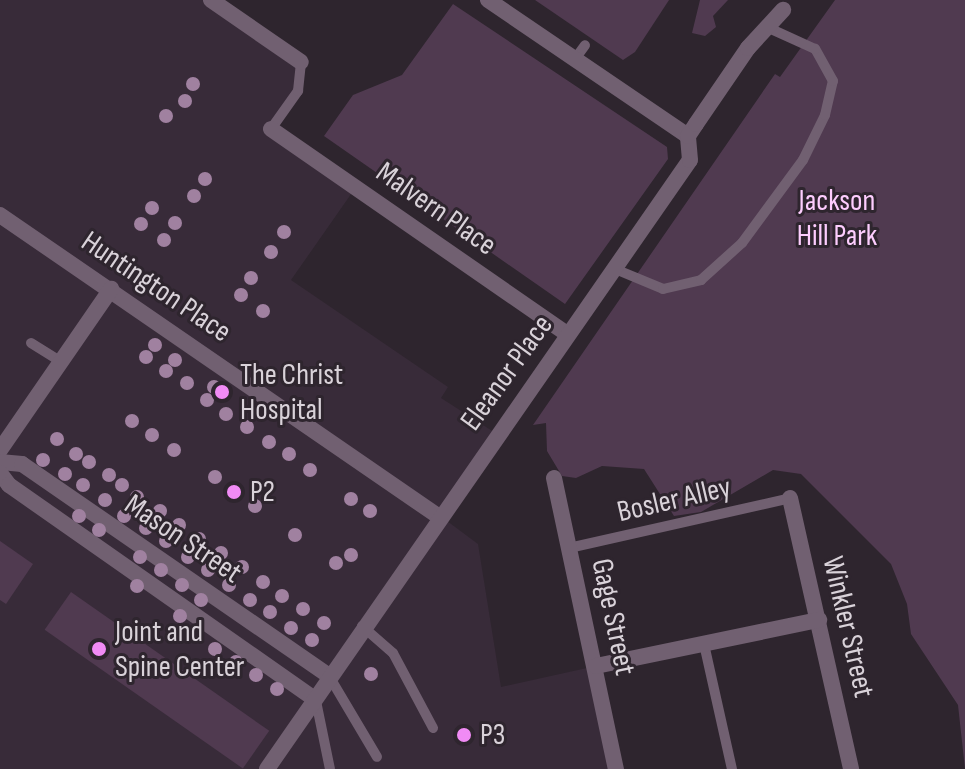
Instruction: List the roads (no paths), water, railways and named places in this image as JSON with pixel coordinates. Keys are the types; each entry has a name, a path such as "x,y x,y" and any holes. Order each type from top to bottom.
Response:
{"street":[{"path":"211,0 301,62"},
{"path":"488,0 688,136"},
{"name":"Eleanor Place","path":"267,769 438,516 690,160 688,136 748,48 771,29 783,10"},
{"name":"Malvern Place","path":"271,129 568,335"},
{"name":"Huntington Place","path":"0,215 438,516"},
{"path":"0,450 111,289"},
{"name":"Mason Street","path":"0,462 22,464 328,675"},
{"name":"Mason Street","path":"0,473 9,485 315,699"},
{"name":"Gage Street","path":"554,478 616,769"},
{"name":"Winkler Street","path":"790,498 851,769"},
{"path":"596,666 819,620"}],"lane":[{"path":"615,269 663,289 701,280 742,243 803,160 825,115 833,81 815,49 771,29"},
{"path":"575,59 585,45"},
{"path":"271,129 298,91 301,62"},
{"path":"31,343 61,362"},
{"name":"Bosler Alley","path":"569,548 790,498"},
{"path":"362,626 393,653 433,728"},
{"path":"704,644 732,769"},
{"path":"328,675 377,757"},
{"path":"315,699 330,769"}],"place":[{"name":"The Christ Hospital","path":"222,392"},
{"name":"P2","path":"234,492"},
{"name":"Joint and Spine Center","path":"99,649"},
{"name":"P3","path":"464,735"}],"park label":[{"name":"Jackson Hill Park","path":"837,218"}]}
